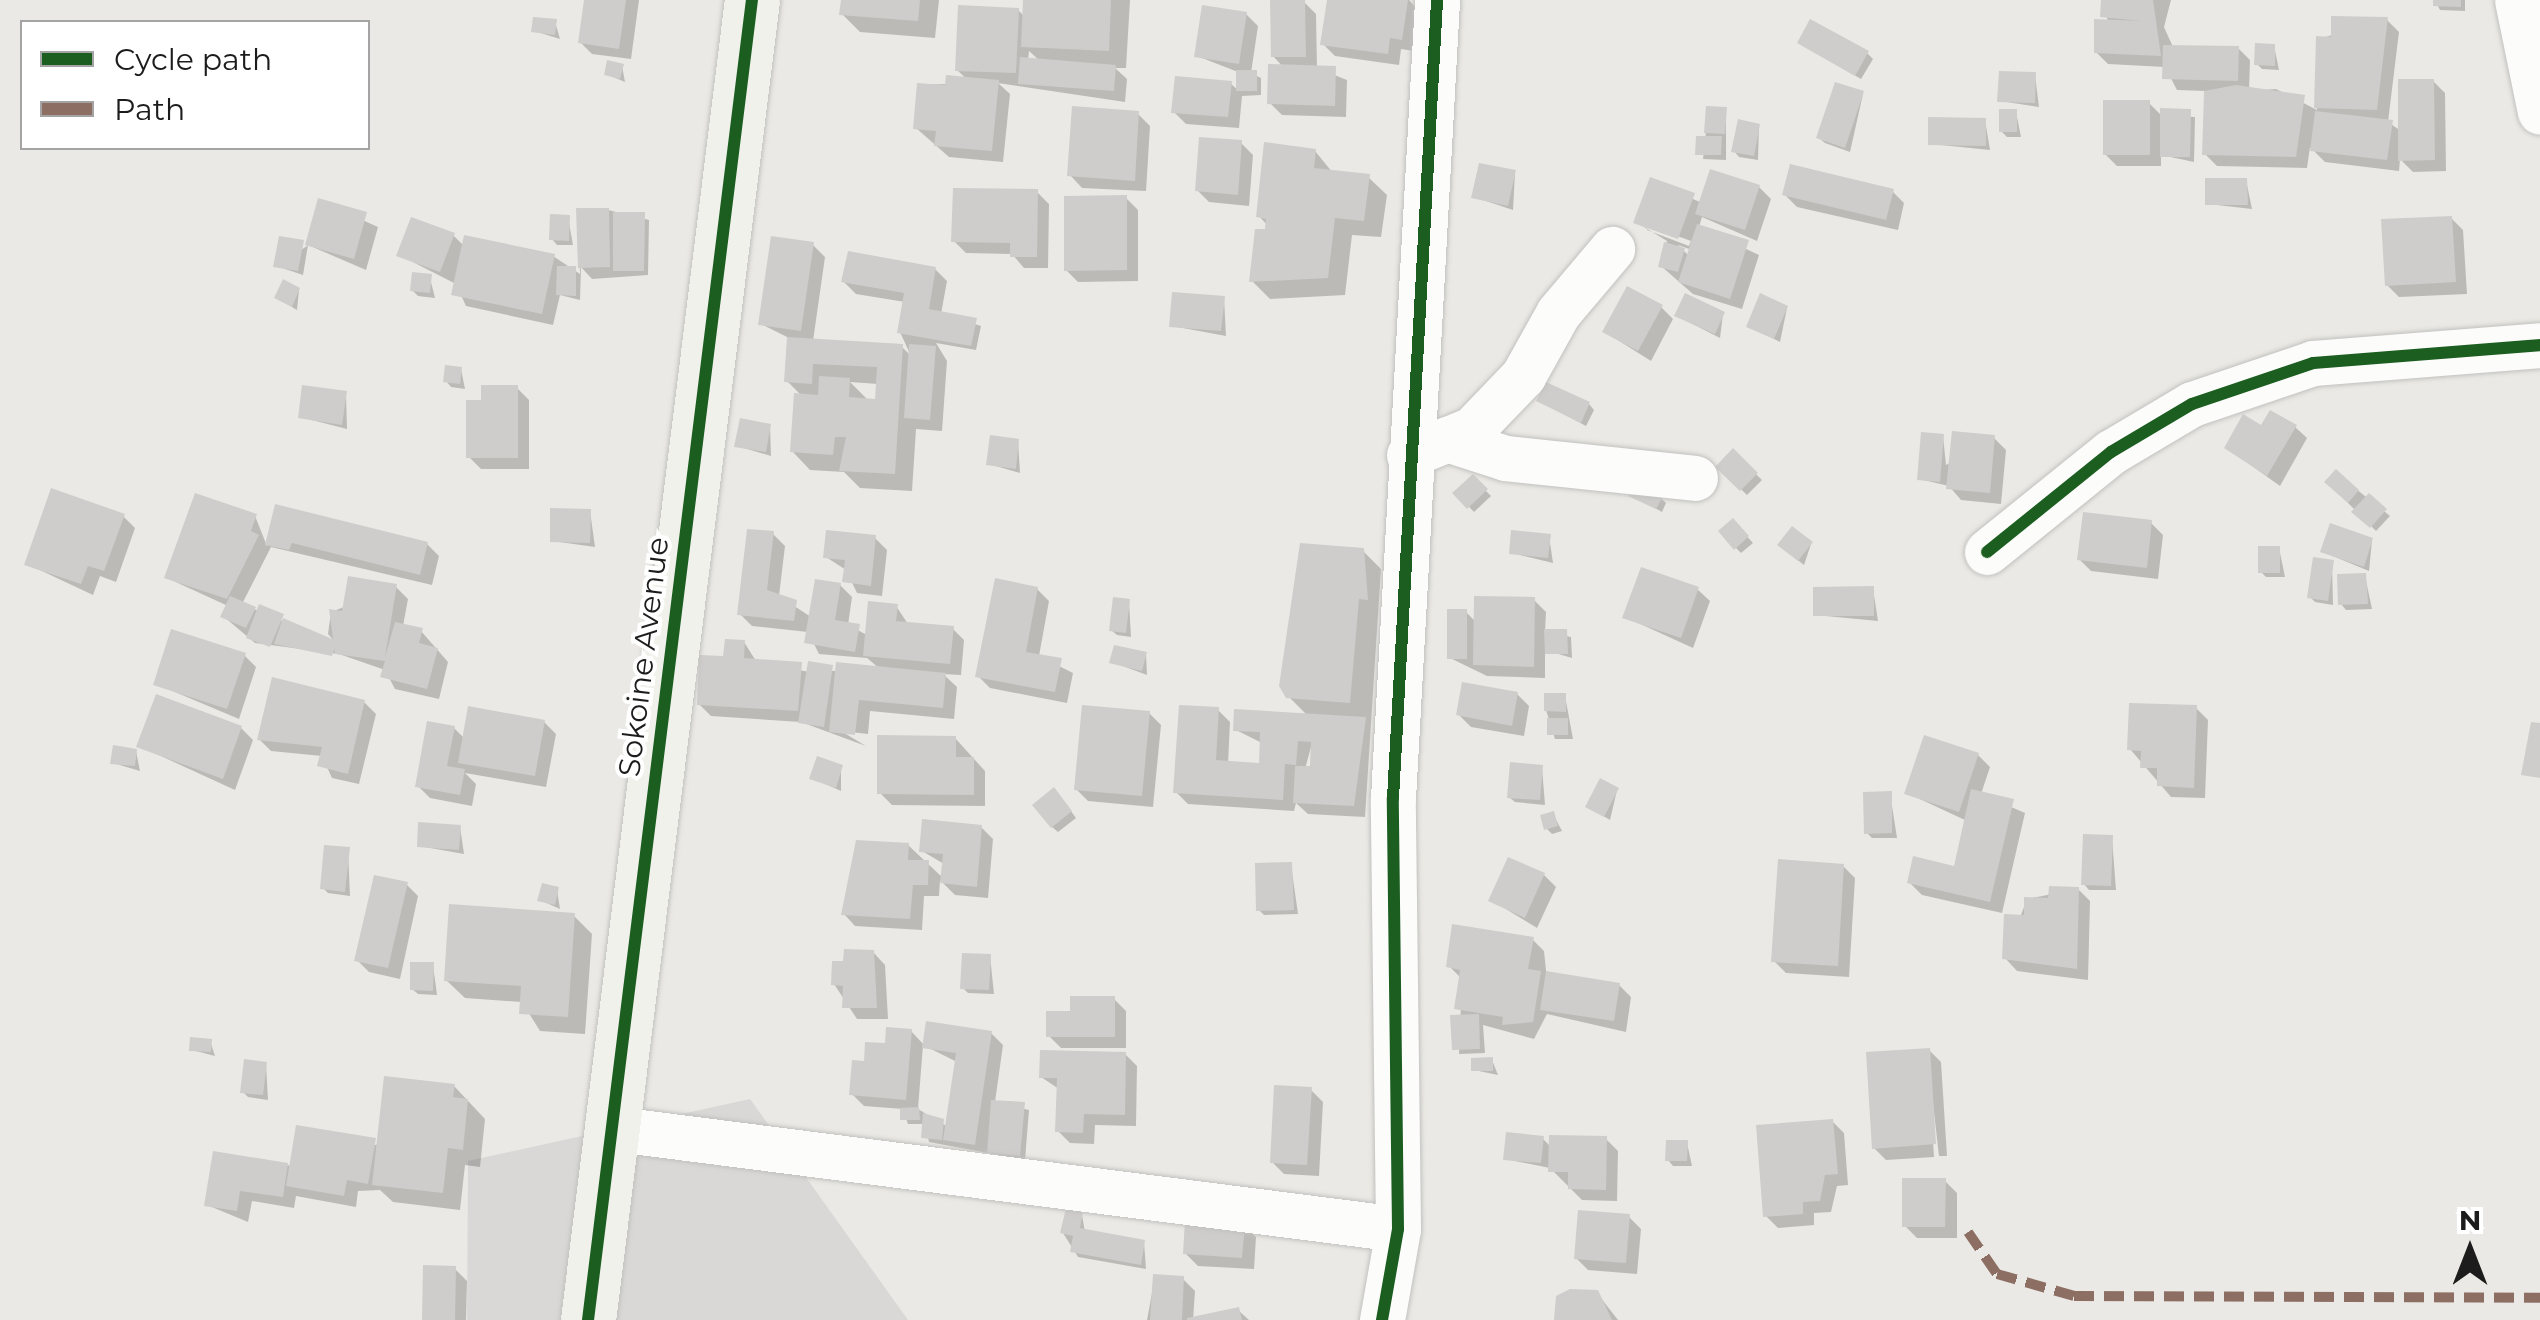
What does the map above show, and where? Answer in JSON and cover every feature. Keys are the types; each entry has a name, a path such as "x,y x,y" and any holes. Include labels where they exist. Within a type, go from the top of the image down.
{"street":[{"name":"Sokoine Avenue","path":"588,1320 752,0"},
{"path":"1382,1320 1398,1229 1390,986 1428,447 1437,0"},
{"path":"2517,0 2540,112"},
{"path":"1428,447 1472,428 1523,376 1558,313 1612,249"},
{"path":"1987,552 2111,452 2192,404 2313,363 2540,345"},
{"path":"1428,447 1696,478"},
{"path":"609,1128 1398,1229"}],"shaded area":[{"path":"750,1099 908,1320 467,1320 468,1161"}],"building":[{"path":"584,0 626,0 619,49 578,43"},
{"path":"841,0 920,0 918,21 839,15"},
{"path":"1023,0 1111,0 1109,51 1021,47"},
{"path":"1270,0 1305,0 1306,57 1271,57"},
{"path":"1327,0 1408,0 1402,40 1390,38 1388,54 1320,45"},
{"path":"2101,0 2153,0 2161,56 2094,53 2094,19 2142,21 2100,17"},
{"path":"2433,0 2461,0 2461,7 2433,6"},
{"path":"958,5 1019,8 1016,73 955,71"},
{"path":"1202,5 1247,12 1239,64 1194,57"},
{"path":"2331,16 2388,17 2377,110 2314,108 2316,36 2331,37"},
{"path":"533,17 557,19 555,35 531,32"},
{"path":"1810,19 1869,51 1855,76 1797,43"},
{"path":"2255,43 2275,44 2275,66 2254,65"},
{"path":"2163,45 2239,46 2238,81 2162,79"},
{"path":"1020,57 1116,65 1114,91 1018,84"},
{"path":"607,60 624,64 620,79 604,75"},
{"path":"1268,64 1336,66 1335,106 1267,104"},
{"path":"1236,70 1257,70 1257,91 1236,91"},
{"path":"1999,71 2036,72 2035,103 1997,102"},
{"path":"946,75 999,80 992,151 934,146 936,131 913,129 917,83 945,85"},
{"path":"1175,76 1232,81 1228,117 1171,113"},
{"path":"2398,79 2434,79 2435,160 2398,161"},
{"path":"1835,82 1864,91 1845,148 1816,138"},
{"path":"2236,85 2305,95 2296,157 2202,155 2204,91"},
{"path":"2103,100 2150,100 2150,155 2103,155"},
{"path":"1072,106 1139,111 1135,181 1067,176"},
{"path":"1706,106 1727,107 1725,134 1704,133"},
{"path":"2160,108 2191,109 2190,157 2160,157"},
{"path":"1999,109 2017,109 2017,132 1999,132"},
{"path":"2315,111 2393,120 2387,160 2310,151"},
{"path":"1928,117 1986,118 1986,146 1928,145"},
{"path":"1738,119 1760,124 1754,156 1731,152"},
{"path":"1696,136 1722,136 1721,155 1695,155"},
{"path":"1199,137 1242,140 1238,195 1195,191"},
{"path":"1264,142 1316,149 1314,168 1370,174 1364,221 1335,218 1328,278 1249,282 1255,229 1265,229 1266,219 1256,217"},
{"path":"1479,163 1516,170 1508,206 1471,198"},
{"path":"1790,164 1894,189 1886,220 1782,195"},
{"path":"1710,169 1760,185 1745,230 1695,214"},
{"path":"1650,177 1695,193 1678,239 1633,223"},
{"path":"2205,178 2247,178 2248,205 2205,205"},
{"path":"953,188 1038,189 1037,257 1010,257 1010,243 951,242"},
{"path":"1127,195 1127,270 1064,271 1064,196"},
{"path":"318,198 367,212 354,259 305,245"},
{"path":"576,208 609,208 610,267 578,268"},
{"path":"613,212 645,212 644,271 613,271"},
{"path":"550,214 570,215 569,241 549,240"},
{"path":"2452,216 2456,282 2385,286 2381,219"},
{"path":"411,217 455,233 440,272 396,256"},
{"path":"1697,224 1749,240 1730,299 1678,282"},
{"path":"464,235 555,254 542,314 451,295"},
{"path":"279,236 304,240 298,271 273,267"},
{"path":"771,236 814,242 801,331 758,325"},
{"path":"1664,242 1685,248 1678,272 1658,267"},
{"path":"848,251 936,267 929,309 977,318 971,346 897,333 904,293 841,282"},
{"path":"557,266 576,266 576,296 556,295"},
{"path":"412,272 432,274 430,293 410,291"},
{"path":"283,279 300,288 292,307 274,298"},
{"path":"1627,286 1663,305 1638,351 1602,332"},
{"path":"1172,292 1225,296 1221,331 1169,327"},
{"path":"1685,293 1725,312 1715,334 1674,316"},
{"path":"1760,293 1788,306 1774,339 1746,327"},
{"path":"787,337 903,344 895,474 839,471 846,437 835,437 833,455 790,452 794,393 818,395 819,376 850,378 849,397 875,399 877,367 813,364 812,384 784,382"},
{"path":"909,344 936,346 930,420 904,418"},
{"path":"445,365 462,367 460,384 443,382"},
{"path":"1546,382 1590,402 1581,423 1536,401"},
{"path":"302,385 347,391 342,425 298,418"},
{"path":"481,385 518,385 518,458 466,458 466,400 481,400"},
{"path":"2270,410 2297,425 2267,476 2224,448 2243,414 2261,425"},
{"path":"740,418 771,424 766,452 734,447"},
{"path":"1952,431 1995,435 1990,493 1946,489"},
{"path":"1921,432 1944,434 1940,482 1917,480"},
{"path":"990,435 1019,439 1016,469 986,465"},
{"path":"1733,448 1758,473 1740,491 1715,467"},
{"path":"2336,469 2359,490 2348,503 2324,482"},
{"path":"1473,474 1488,489 1467,509 1452,493"},
{"path":"1635,483 1663,496 1656,509 1628,496"},
{"path":"51,488 125,514 104,571 88,566 81,584 24,565"},
{"path":"195,493 257,514 251,531 259,535 227,599 164,578"},
{"path":"2369,493 2387,509 2370,528 2351,512"},
{"path":"275,504 428,542 420,575 292,543 289,550 265,545"},
{"path":"550,508 591,509 590,543 550,542"},
{"path":"2083,512 2152,520 2147,568 2077,560"},
{"path":"1733,518 1749,536 1734,550 1718,531"},
{"path":"2330,523 2373,538 2364,567 2320,552"},
{"path":"1792,526 1813,542 1798,561 1777,545"},
{"path":"747,529 774,531 767,590 797,600 794,621 737,615"},
{"path":"826,530 876,535 871,586 842,582 845,560 823,558"},
{"path":"1511,530 1551,534 1548,558 1509,554"},
{"path":"1300,543 1364,548 1368,600 1359,599 1350,703 1286,698 1279,686"},
{"path":"2258,546 2280,546 2280,573 2258,573"},
{"path":"2313,557 2334,560 2328,601 2307,598"},
{"path":"1641,567 1699,587 1681,638 1622,618"},
{"path":"2366,573 2368,604 2338,605 2337,574"},
{"path":"348,576 397,584 385,657 395,622 423,628 419,643 438,648 427,689 380,677 385,661 335,654 329,609 342,611"},
{"path":"995,578 1038,587 1026,652 1062,658 1055,692 975,677"},
{"path":"815,579 841,583 835,620 860,624 855,652 804,643"},
{"path":"1874,586 1874,616 1813,616 1813,587"},
{"path":"230,596 256,607 246,628 220,617"},
{"path":"1474,596 1535,597 1534,667 1473,665"},
{"path":"1113,597 1130,599 1126,633 1109,631"},
{"path":"868,601 898,604 896,621 954,626 950,664 863,656"},
{"path":"259,604 284,614 270,647 246,638"},
{"path":"1447,609 1467,609 1467,659 1447,659"},
{"path":"283,618 337,641 332,656 274,644"},
{"path":"171,629 246,653 227,709 153,685"},
{"path":"1544,629 1567,629 1568,654 1545,654"},
{"path":"725,639 745,640 744,658 802,662 798,711 697,705 699,655 723,656"},
{"path":"1114,645 1147,652 1142,671 1109,663"},
{"path":"808,661 833,665 824,727 798,723"},
{"path":"836,662 946,673 943,708 859,700 855,735 829,732"},
{"path":"272,677 365,700 348,774 317,766 322,747 257,740"},
{"path":"1462,682 1518,692 1512,726 1456,715"},
{"path":"1544,693 1566,693 1566,712 1544,711"},
{"path":"156,694 242,726 223,779 136,747"},
{"path":"2129,703 2197,705 2194,788 2157,786 2157,768 2140,768 2141,751 2127,750"},
{"path":"1082,705 1150,711 1142,796 1074,790"},
{"path":"1179,705 1219,707 1216,760 1259,763 1260,732 1233,731 1234,709 1366,717 1354,806 1293,803 1295,766 1310,766 1311,742 1298,741 1296,765 1285,764 1283,800 1173,793"},
{"path":"468,706 545,720 535,776 458,763"},
{"path":"1547,718 1568,718 1568,735 1547,735"},
{"path":"427,721 455,726 447,766 465,769 460,795 415,787"},
{"path":"2531,722 2540,723 2540,778 2521,775"},
{"path":"877,735 956,736 956,757 974,757 974,795 877,794"},
{"path":"1924,735 1979,753 1959,812 1904,794"},
{"path":"113,745 137,749 135,766 110,764"},
{"path":"817,756 843,765 836,788 809,779"},
{"path":"1510,762 1543,765 1540,800 1507,798"},
{"path":"1600,778 1619,788 1604,817 1585,807"},
{"path":"1054,787 1072,811 1051,828 1032,805"},
{"path":"1971,789 2014,799 1990,902 1907,883 1913,856 1954,866"},
{"path":"1892,791 1892,833 1864,834 1863,792"},
{"path":"1554,811 1558,826 1544,830 1540,815"},
{"path":"922,819 982,825 977,887 940,883 943,854 919,852"},
{"path":"418,822 461,825 459,850 417,847"},
{"path":"2083,834 2113,835 2111,886 2081,885"},
{"path":"856,840 909,843 908,860 929,860 928,885 913,885 910,919 841,915"},
{"path":"324,845 350,847 345,892 320,889"},
{"path":"1508,857 1545,873 1525,918 1488,901"},
{"path":"1778,859 1844,864 1838,966 1771,962"},
{"path":"1292,862 1294,910 1256,911 1255,863"},
{"path":"374,875 408,882 388,968 354,961"},
{"path":"542,883 559,887 555,905 537,901"},
{"path":"2049,886 2079,887 2077,969 2002,959 2004,914 2024,915 2024,897 2048,898"},
{"path":"449,904 575,913 568,1017 519,1014 521,986 444,981"},
{"path":"1452,924 1534,937 1528,969 1541,971 1533,1022 1502,1025 1503,1017 1454,1009 1460,970 1446,967"},
{"path":"844,949 874,950 877,1008 842,1008 843,986 831,985 832,961 843,961"},
{"path":"962,953 991,954 989,990 960,989"},
{"path":"410,962 434,962 433,991 410,990"},
{"path":"1546,971 1620,983 1614,1021 1540,1010"},
{"path":"1070,996 1115,996 1115,1037 1046,1037 1046,1011 1070,1011"},
{"path":"1479,1014 1480,1049 1452,1050 1450,1015"},
{"path":"926,1021 992,1031 975,1145 943,1140 956,1053 922,1048"},
{"path":"886,1027 912,1029 906,1100 849,1095 852,1060 864,1061 865,1042 885,1043"},
{"path":"190,1037 212,1039 211,1052 189,1051"},
{"path":"1930,1048 1936,1144 1872,1149 1866,1052"},
{"path":"1040,1050 1126,1052 1125,1115 1084,1114 1083,1133 1055,1132 1057,1078 1039,1078"},
{"path":"1493,1057 1493,1071 1471,1071 1471,1058"},
{"path":"244,1059 267,1062 263,1095 240,1093"},
{"path":"384,1076 455,1084 453,1097 468,1099 463,1150 448,1148 443,1193 372,1185"},
{"path":"1274,1085 1312,1087 1307,1165 1270,1163"},
{"path":"991,1100 1025,1102 1020,1156 987,1153"},
{"path":"919,1107 920,1120 900,1120 900,1108"},
{"path":"923,1113 944,1119 942,1140 921,1138"},
{"path":"1833,1119 1838,1174 1825,1175 1820,1201 1803,1202 1803,1214 1763,1217 1756,1125"},
{"path":"296,1125 376,1138 368,1184 347,1180 344,1196 286,1186"},
{"path":"1506,1132 1544,1136 1541,1163 1503,1160"},
{"path":"1549,1135 1607,1136 1606,1190 1568,1189 1568,1172 1548,1172"},
{"path":"1666,1140 1688,1140 1687,1161 1665,1161"},
{"path":"213,1151 288,1163 283,1197 240,1191 237,1211 204,1206"},
{"path":"1902,1178 1946,1178 1945,1227 1902,1227"},
{"path":"1066,1208 1083,1212 1080,1228 1145,1240 1141,1265 1070,1252 1073,1236 1060,1233"},
{"path":"1578,1210 1630,1214 1626,1263 1574,1259"},
{"path":"1185,1219 1245,1223 1242,1258 1183,1254"},
{"path":"423,1265 456,1266 455,1320 422,1320"},
{"path":"1153,1274 1184,1276 1182,1320 1150,1320"},
{"path":"1570,1289 1598,1290 1612,1320 1554,1320 1556,1296"},
{"path":"1239,1307 1242,1320 1187,1320 1187,1318"}],"marked path":[{"path":"1968,1232 1997,1274 2074,1296 2540,1298"}],"cycle path":[{"path":"588,1320 752,0"},
{"path":"1382,1320 1398,1229 1393,798 1437,0"},
{"path":"1987,552 2111,452 2192,404 2313,363 2540,345"}]}
